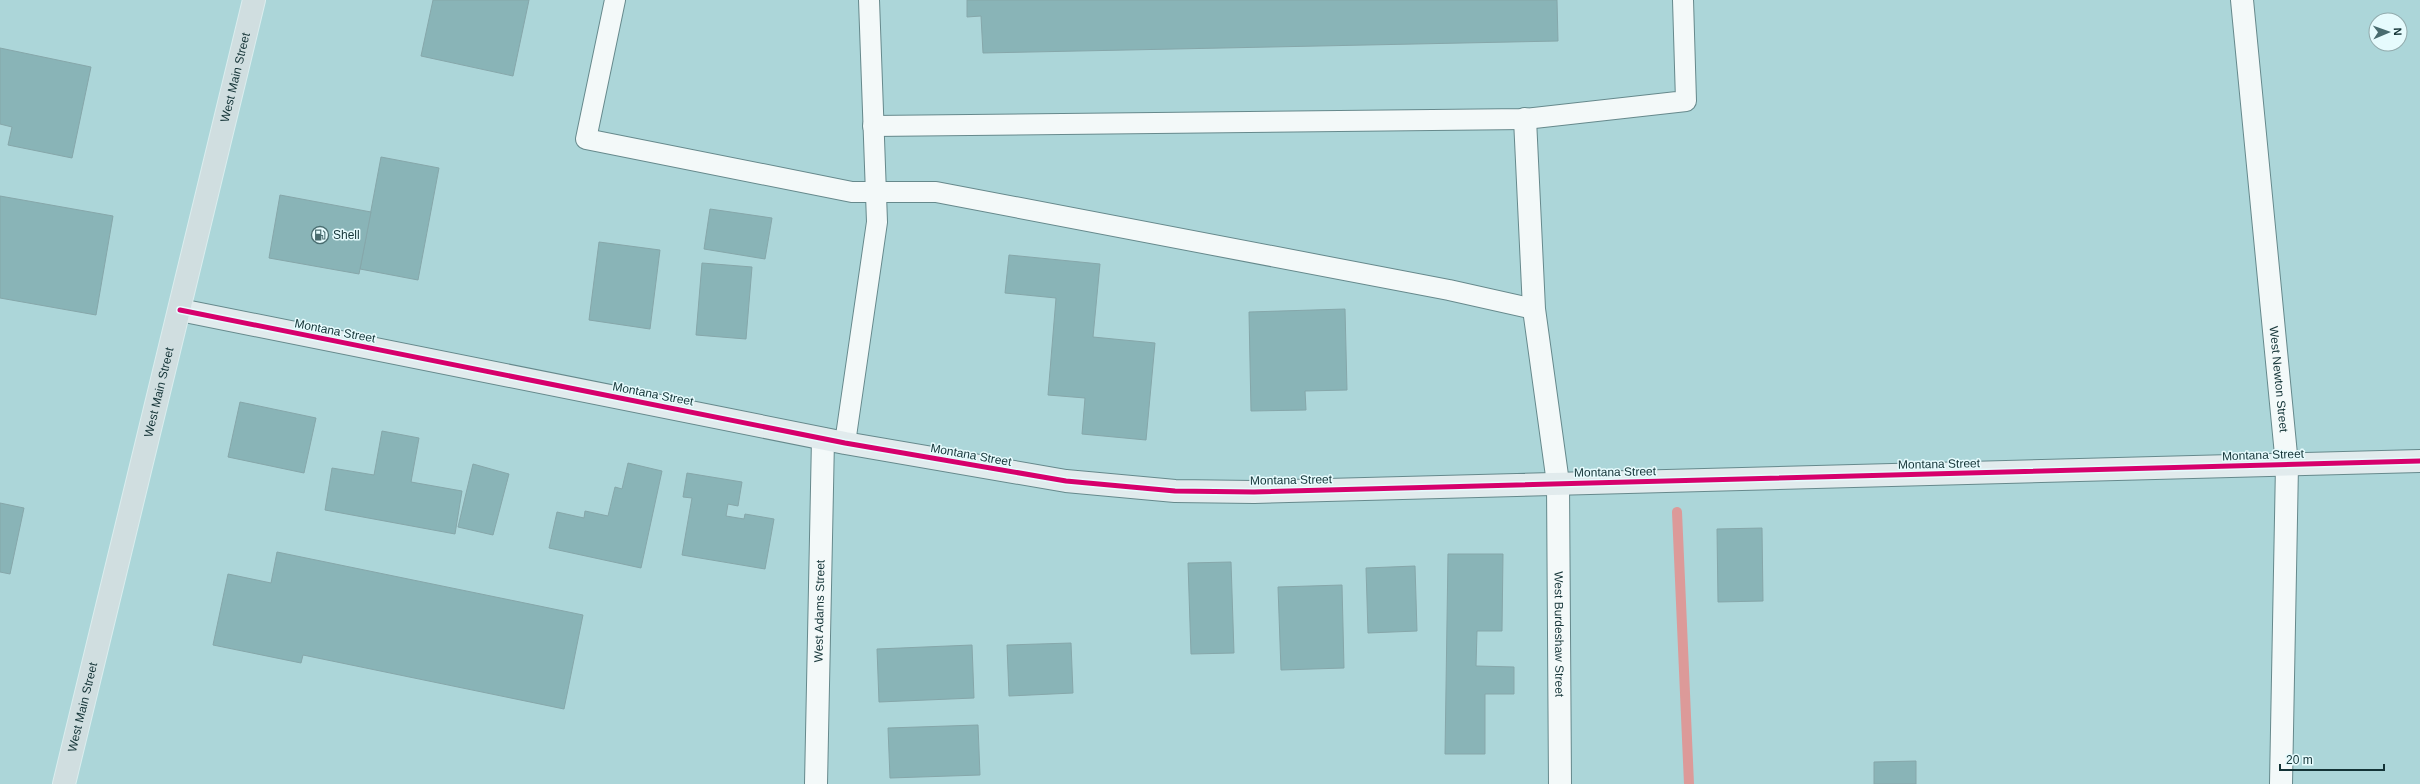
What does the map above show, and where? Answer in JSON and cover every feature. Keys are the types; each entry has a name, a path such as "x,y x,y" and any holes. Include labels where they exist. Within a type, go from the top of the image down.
{"main road":[{"name":"West Main Street","path":"64,784 254,0"}],"street":[{"name":"West Newton Street","path":"2242,0 2287,465 2281,784"},
{"name":"West Burdeshaw Street","path":"1525,119 1534,308 1558,483 1560,784"},
{"name":"Montana Street","path":"180,310 823,439 1066,481 1175,491 1254,492 2420,461"},
{"name":"West Adams Street","path":"816,784 823,439"}],"lane":[{"path":"615,0 586,139 852,192 936,192 1449,290 1534,308"},
{"path":"845,443 877,222 869,0"},
{"path":"873,126 1525,119 1686,101 1683,0"}],"building":[{"path":"433,0 529,0 513,76 421,56"},
{"path":"967,0 1557,0 1558,41 983,53 981,16 967,17"},
{"path":"0,48 91,67 72,158 8,145 12,127 0,124"},
{"path":"381,157 439,168 418,280 360,269"},
{"name":"Shell","path":"280,195 371,212 359,274 269,258"},
{"path":"0,196 113,216 96,315 0,298"},
{"path":"710,209 772,218 765,259 704,249"},
{"path":"599,242 660,250 650,329 589,320"},
{"path":"1009,255 1100,264 1093,337 1155,343 1146,440 1082,434 1085,398 1048,395 1056,298 1005,293"},
{"path":"702,263 752,267 746,339 696,335"},
{"path":"1345,309 1347,390 1305,391 1306,410 1251,411 1249,312"},
{"path":"240,402 316,418 304,473 228,457"},
{"path":"382,431 419,438 411,482 462,491 455,534 325,510 332,468 374,475"},
{"path":"628,463 662,471 641,568 549,548 557,512 584,518 585,511 608,516 615,487 622,489"},
{"path":"473,464 509,474 493,535 458,527"},
{"path":"687,473 742,482 738,506 728,504 726,516 744,519 745,514 774,519 765,569 682,555 692,498 683,497"},
{"path":"0,503 24,508 10,574 0,572"},
{"path":"1762,528 1763,601 1718,602 1717,529"},
{"path":"277,552 583,615 564,709 303,655 301,663 213,645 228,574 271,583"},
{"path":"1448,554 1503,554 1502,631 1477,631 1476,666 1514,667 1514,694 1485,694 1485,754 1445,754"},
{"path":"1231,562 1234,653 1191,654 1188,563"},
{"path":"1415,566 1417,631 1368,633 1366,568"},
{"path":"1342,585 1344,668 1281,670 1278,587"},
{"path":"1071,643 1073,693 1009,696 1007,645"},
{"path":"972,645 974,698 879,702 877,649"},
{"path":"978,725 980,775 890,778 888,728"},
{"path":"1916,761 1916,784 1874,784 1874,762"}],"waterway":[{"path":"1677,512 1689,784"}],"cycle path":[{"path":"180,310 845,443 1066,481 1175,491 1254,492 2420,461"}],"place":[{"name":"Shell","path":"320,235"}]}
